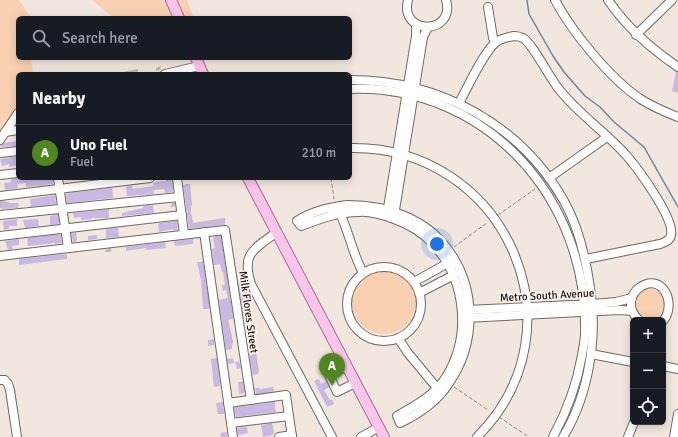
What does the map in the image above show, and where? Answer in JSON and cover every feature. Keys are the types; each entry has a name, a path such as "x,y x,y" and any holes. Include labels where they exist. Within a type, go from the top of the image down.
{"main road":[{"path":"171,0 178,16"},
{"path":"249,180 384,437"}],"street":[{"path":"408,0 408,12 411,19 416,24 428,27 437,25 444,18 448,9 446,0"},
{"path":"555,0 588,48 625,87 640,98 678,117"},
{"path":"608,0 619,16 636,35 657,53 678,67"},
{"path":"636,35 672,0"},
{"path":"488,7 493,38 496,42"},
{"path":"411,92 416,24"},
{"path":"391,214 411,92 423,37 428,27"},
{"path":"459,103 487,52 496,42 516,36 523,38 529,44 561,92 573,107 626,155 654,193 670,225 672,233 668,241 660,244 586,259"},
{"path":"174,72 199,66"},
{"path":"352,80 371,80 411,92 459,103 483,116 508,134 530,154 564,202 582,245 586,259 593,308 592,354 579,402 563,437"},
{"path":"352,89 411,92 444,106 479,124 500,139 522,160 547,192 564,225 578,264 584,308 585,335 579,372 570,400 553,437"},
{"path":"0,140 16,116"},
{"path":"5,132 16,130"},
{"path":"548,178 607,137"},
{"path":"352,148 380,149 401,153 422,160 454,178 478,198 494,217 505,234 518,263 524,288 527,311 524,350 513,384 505,400 496,415 476,437"},
{"path":"0,153 16,151"},
{"path":"0,175 16,173"},
{"path":"58,180 68,248"},
{"path":"0,196 132,180"},
{"path":"177,180 184,234"},
{"path":"0,215 179,197"},
{"path":"363,273 356,259 346,226 338,209 359,205 375,206 391,214 427,238 448,263 454,275 466,314 468,338 464,354 449,384 431,403 409,419 400,423 397,416 415,406 437,388 453,366 458,351 466,314 469,298 464,278 449,250 428,229 417,222 391,214"},
{"path":"0,236 182,215"},
{"name":"Milk Flores Street","path":"204,232 224,230 226,232 251,400"},
{"path":"0,256 204,232 233,437"},
{"path":"276,232 251,253 248,262 251,284 332,437"},
{"path":"414,282 448,263"},
{"path":"376,268 390,268 403,273 414,282 419,293 421,305 416,322 409,332 398,338 384,341 371,339 359,332 351,321 347,308 348,295 353,282 363,273 376,268"},
{"path":"419,293 454,275"},
{"path":"637,317 631,307 634,292 640,287 651,283 659,284 674,296 672,304 674,310 666,318"},
{"name":"Metro South Avenue","path":"593,308 632,298"},
{"name":"Metro South Avenue","path":"466,314 584,308 632,311"},
{"path":"398,338 408,353 437,388"},
{"path":"592,354 630,361"},
{"path":"347,366 329,375 337,392 355,383"},
{"path":"666,367 678,369"},
{"path":"0,380 5,380 10,390 17,437"},
{"path":"228,403 286,395 292,436 280,437"},
{"path":"674,437 678,414"},
{"path":"231,423 289,416"},
{"path":"628,437 633,425"},
{"path":"361,437 379,427"}],"path":[{"path":"331,180 338,209"}],"shaded area":[{"path":"0,0 19,0 30,16 16,16 16,60 31,60 33,72 16,72 16,108 0,133"},
{"path":"92,0 187,0 193,16 112,16"},
{"path":"384,270 402,276 410,284 416,302 410,320 402,328 384,334 366,328 358,320 352,302 358,284 366,276"},
{"path":"650,288 657,289 667,299 663,315 658,317 641,316 637,310 636,303 637,297 642,291"}],"building":[{"path":"676,72 678,72 678,93 672,91"},
{"path":"16,141 16,146 1,147 0,145"},
{"path":"16,157 16,165 9,167 9,164 2,166 0,159"},
{"path":"11,179 53,180 53,184 26,187 26,183 17,184 18,188 5,190 4,183 11,182"},
{"path":"172,180 173,192 165,193 164,189 154,190 153,183"},
{"path":"189,184 190,207 193,224 224,219 225,225 189,229 183,185"},
{"path":"126,186 132,186 132,189 152,187 154,194 127,196"},
{"path":"112,188 113,198 67,203 66,194"},
{"path":"55,195 56,204 29,207 31,205 30,199"},
{"path":"1,202 18,204 18,208 1,209"},
{"path":"153,205 154,213 122,216 122,213 143,208 143,206"},
{"path":"108,210 109,218 91,218 92,219 81,220 81,217 74,218 73,213"},
{"path":"58,215 59,224 50,225 50,216"},
{"path":"17,219 17,226 9,226 9,229 4,230 3,221"},
{"path":"38,219 39,226 25,228 23,220"},
{"path":"177,221 178,230 173,229 159,232 158,224"},
{"path":"118,228 119,237 106,238 106,229"},
{"path":"71,233 75,233 76,242 73,242"},
{"path":"61,235 62,243 28,246 27,238"},
{"path":"97,235 97,239 88,240 88,236"},
{"path":"220,236 233,319 227,320 232,349 226,350 219,300 228,298 226,290 223,291 222,285 225,285 223,272 220,264 214,265 212,249 215,248 213,237"},
{"path":"19,239 19,245 12,246 13,249 8,250 5,241"},
{"path":"193,239 193,244 175,246 174,241"},
{"path":"165,242 166,248 146,250 146,248 126,251 126,247"},
{"path":"66,254 67,259 19,265 19,259"},
{"path":"197,262 203,262 209,309 203,309 201,280"},
{"path":"244,280 251,318 244,319 238,282"},
{"path":"252,327 253,337 247,337 246,328"},
{"path":"214,339 214,345 208,346 208,340"},
{"path":"255,352 258,374 253,375 249,354"},
{"path":"216,358 220,386 214,387 211,359"},
{"path":"233,358 234,363 228,364 227,359"},
{"path":"239,361 241,368 237,369 235,362"},
{"path":"319,379 321,384 326,381 329,387 324,390 330,400 332,399 334,404 327,407 314,381"},
{"path":"238,382 243,382 244,393 239,394"},
{"path":"273,387 274,391 256,394 255,388 260,389"},
{"path":"223,402 224,414 218,414 216,403"},
{"path":"274,402 276,412 236,417 234,408"},
{"path":"272,424 273,435 263,437 261,425"},
{"path":"247,427 248,433 238,435 237,428"},
{"path":"227,432 227,437 221,437 220,433"}],"waterway":[{"path":"527,0 529,14 564,72 585,96 600,107 614,122 644,147 678,207"}],"place":[{"name":"Uno Fuel","path":"332,386"}]}
